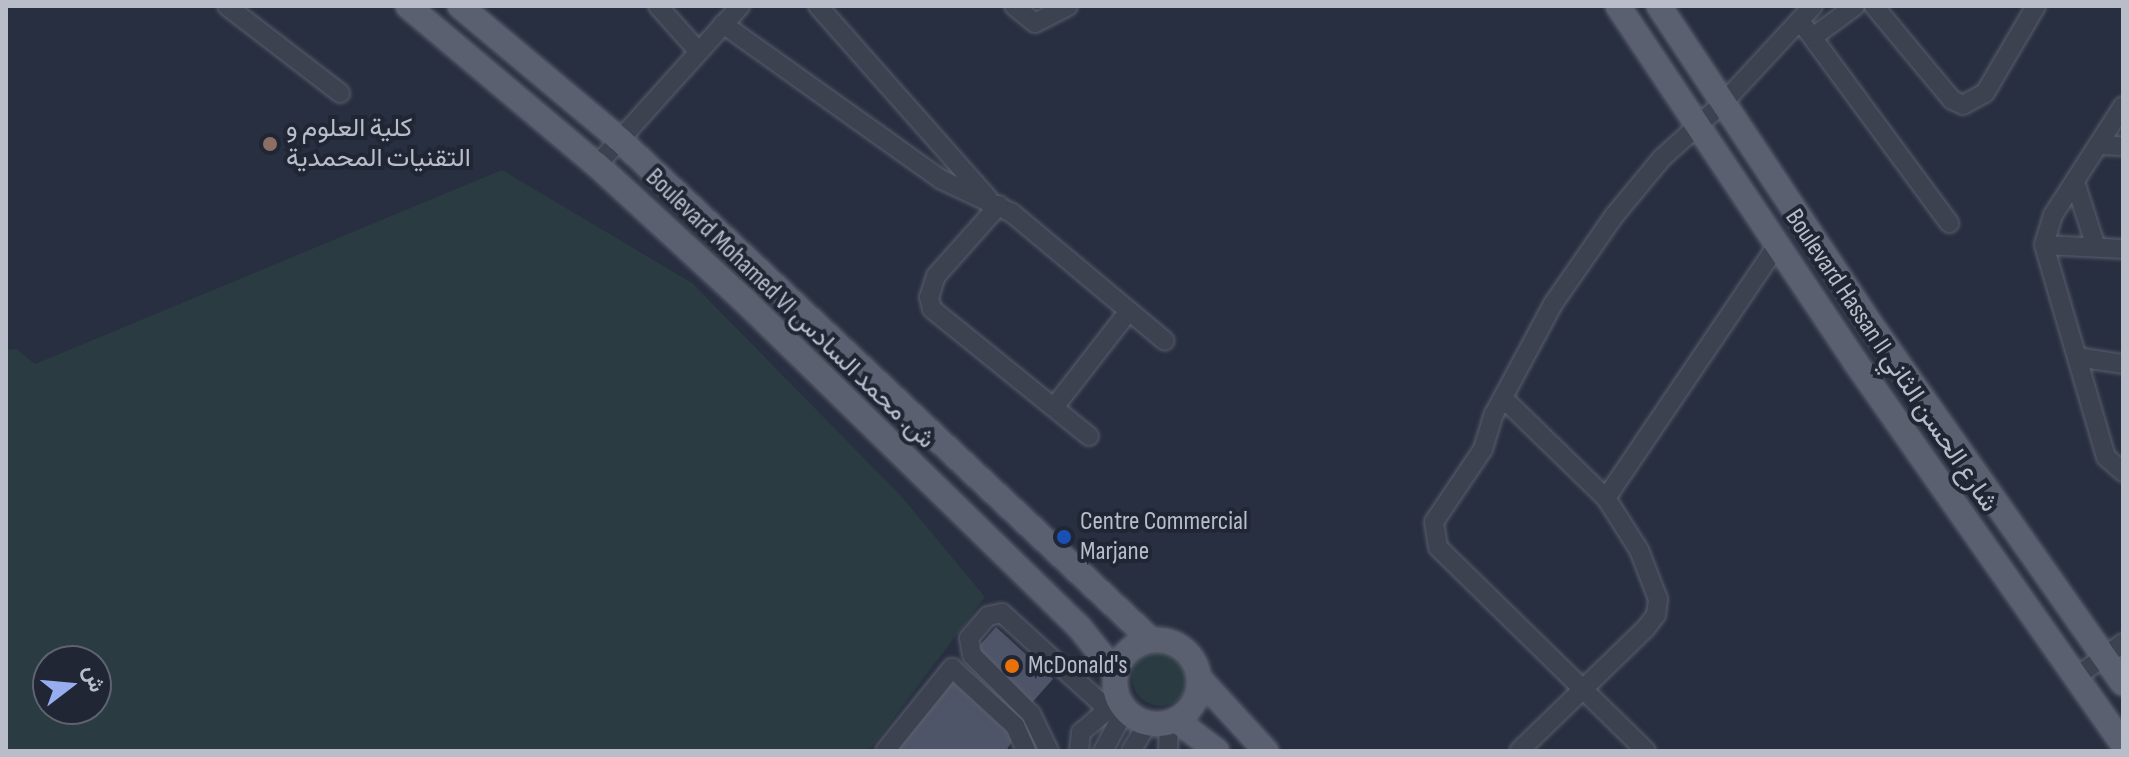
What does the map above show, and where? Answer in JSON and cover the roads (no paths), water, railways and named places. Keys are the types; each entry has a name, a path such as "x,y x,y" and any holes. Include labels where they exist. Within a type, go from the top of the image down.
{"main road":[{"name":"Boulevard Mohamed VI ش. محمد السادس","path":"408,6 597,165 1019,568 1080,628 1115,672"},
{"name":"Boulevard Mohamed VI ش. محمد السادس","path":"460,6 620,140 1042,542 1150,639"},
{"name":"Boulevard Hassan II شارع الحسن الثاني","path":"1659,6 1893,357 2114,650 2123,682"},
{"name":"Boulevard Hassan II شارع الحسن الثاني","path":"1627,10 1777,245 2123,744"},
{"path":"1019,568 1042,542"},
{"path":"1217,751 1164,722 1125,710 1116,693 1115,672 1128,651 1150,639 1178,644 1189,653 1200,679 1266,751"},
{"path":"1164,722 1192,707 1200,679"}],"street":[{"path":"227,6 340,93"},
{"path":"658,6 698,51"},
{"path":"597,165 740,6"},
{"path":"818,6 994,203 1165,341"},
{"path":"1014,6 1035,23 1068,6"},
{"path":"1646,751 1433,537 1442,509 1483,449 1503,398 1553,304 1614,216 1662,158 1724,102 1813,6"},
{"path":"1813,37 1855,6"},
{"path":"1874,6 1952,100 1963,105 1985,93 2036,6"},
{"path":"1801,22 1949,223"},
{"path":"723,24 940,179 994,203"},
{"path":"2123,106 2048,225 2044,245 2106,457 2123,472"},
{"path":"2101,145 2123,146"},
{"path":"2075,182 2095,244"},
{"path":"994,203 936,276 929,297 932,309 1089,436"},
{"path":"2044,245 2095,244 2123,249"},
{"path":"1606,498 1777,245"},
{"path":"1055,406 1129,311"},
{"path":"2077,357 2123,364"},
{"path":"1503,398 1606,498 1639,550 1658,599 1656,615 1645,629 1519,751"},
{"path":"1049,751 1031,714 972,655 969,638 988,616 1002,613 1101,703 1104,713 1081,732 1079,751"},
{"path":"2076,677 2114,650"},
{"path":"885,751 952,668 1015,726 1026,751"},
{"path":"2095,705 2123,682"},
{"path":"1103,751 1125,710"},
{"path":"1131,751 1164,722"},
{"path":"1164,722 1168,751"}],"place":[{"name":"كلية العلوم و التقنيات المحمدية","path":"270,144"},
{"name":"Centre Commercial Marjane","path":"1064,537"},
{"name":"McDonald's","path":"1012,666"}]}
